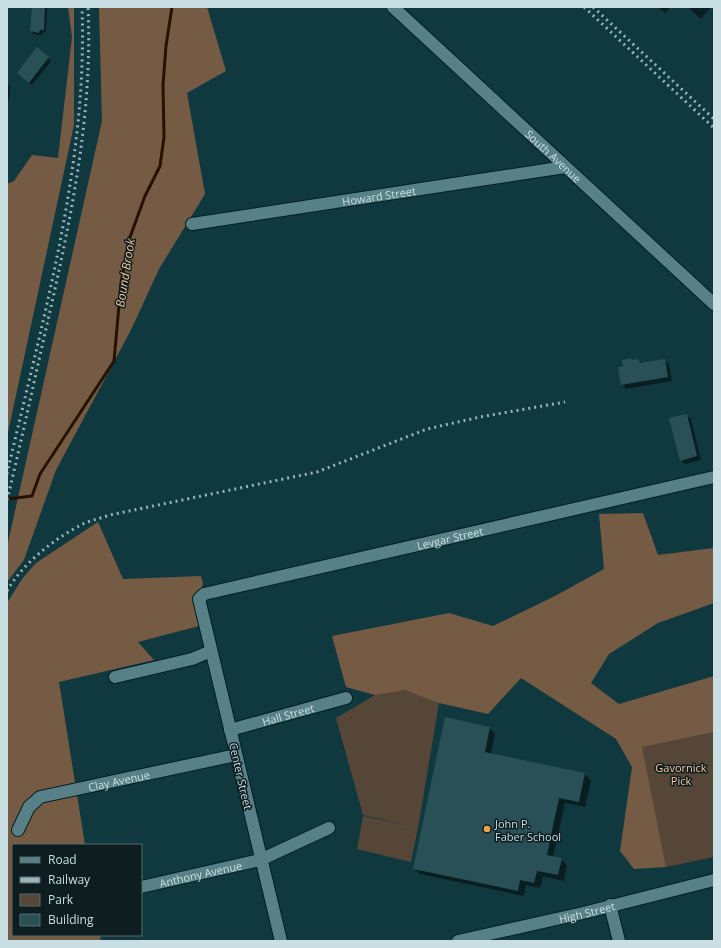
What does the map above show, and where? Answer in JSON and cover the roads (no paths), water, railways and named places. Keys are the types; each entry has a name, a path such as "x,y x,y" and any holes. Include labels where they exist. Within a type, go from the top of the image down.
{"street":[{"name":"South Avenue","path":"393,7 714,304"},
{"name":"Howard Street","path":"192,224 565,167"},
{"name":"Levgar Street","path":"201,610 198,599 204,594 714,477"},
{"name":"Center Street","path":"201,610 260,860 281,941"},
{"path":"115,677 192,659 211,651"},
{"name":"Hall Street","path":"230,730 346,698"},
{"name":"Clay Avenue","path":"18,830 29,807 40,797 236,755"},
{"name":"Anthony Avenue","path":"142,887 260,860 329,828"},
{"name":"High Street","path":"458,941 714,880"},
{"path":"610,906 619,941"}],"waterway":[{"name":"Bound Brook","path":"7,499 32,496 40,474 114,361 121,283 129,240 145,196 160,166 164,137 163,85 166,46 172,7"}],"railway":[{"path":"7,474 48,301 70,184 78,125 82,66 82,7"},
{"path":"7,500 55,289 78,170 87,89 89,48 88,7"},
{"path":"584,7 714,128"},
{"path":"593,7 714,119"},
{"path":"7,591 22,571 40,552 62,536 90,521 110,515 317,472 427,429 480,417 565,402"}],"place":[{"name":"John P. Faber School","path":"487,829"}],"park label":[{"name":"Gavornick Pick","path":"681,773"}]}
